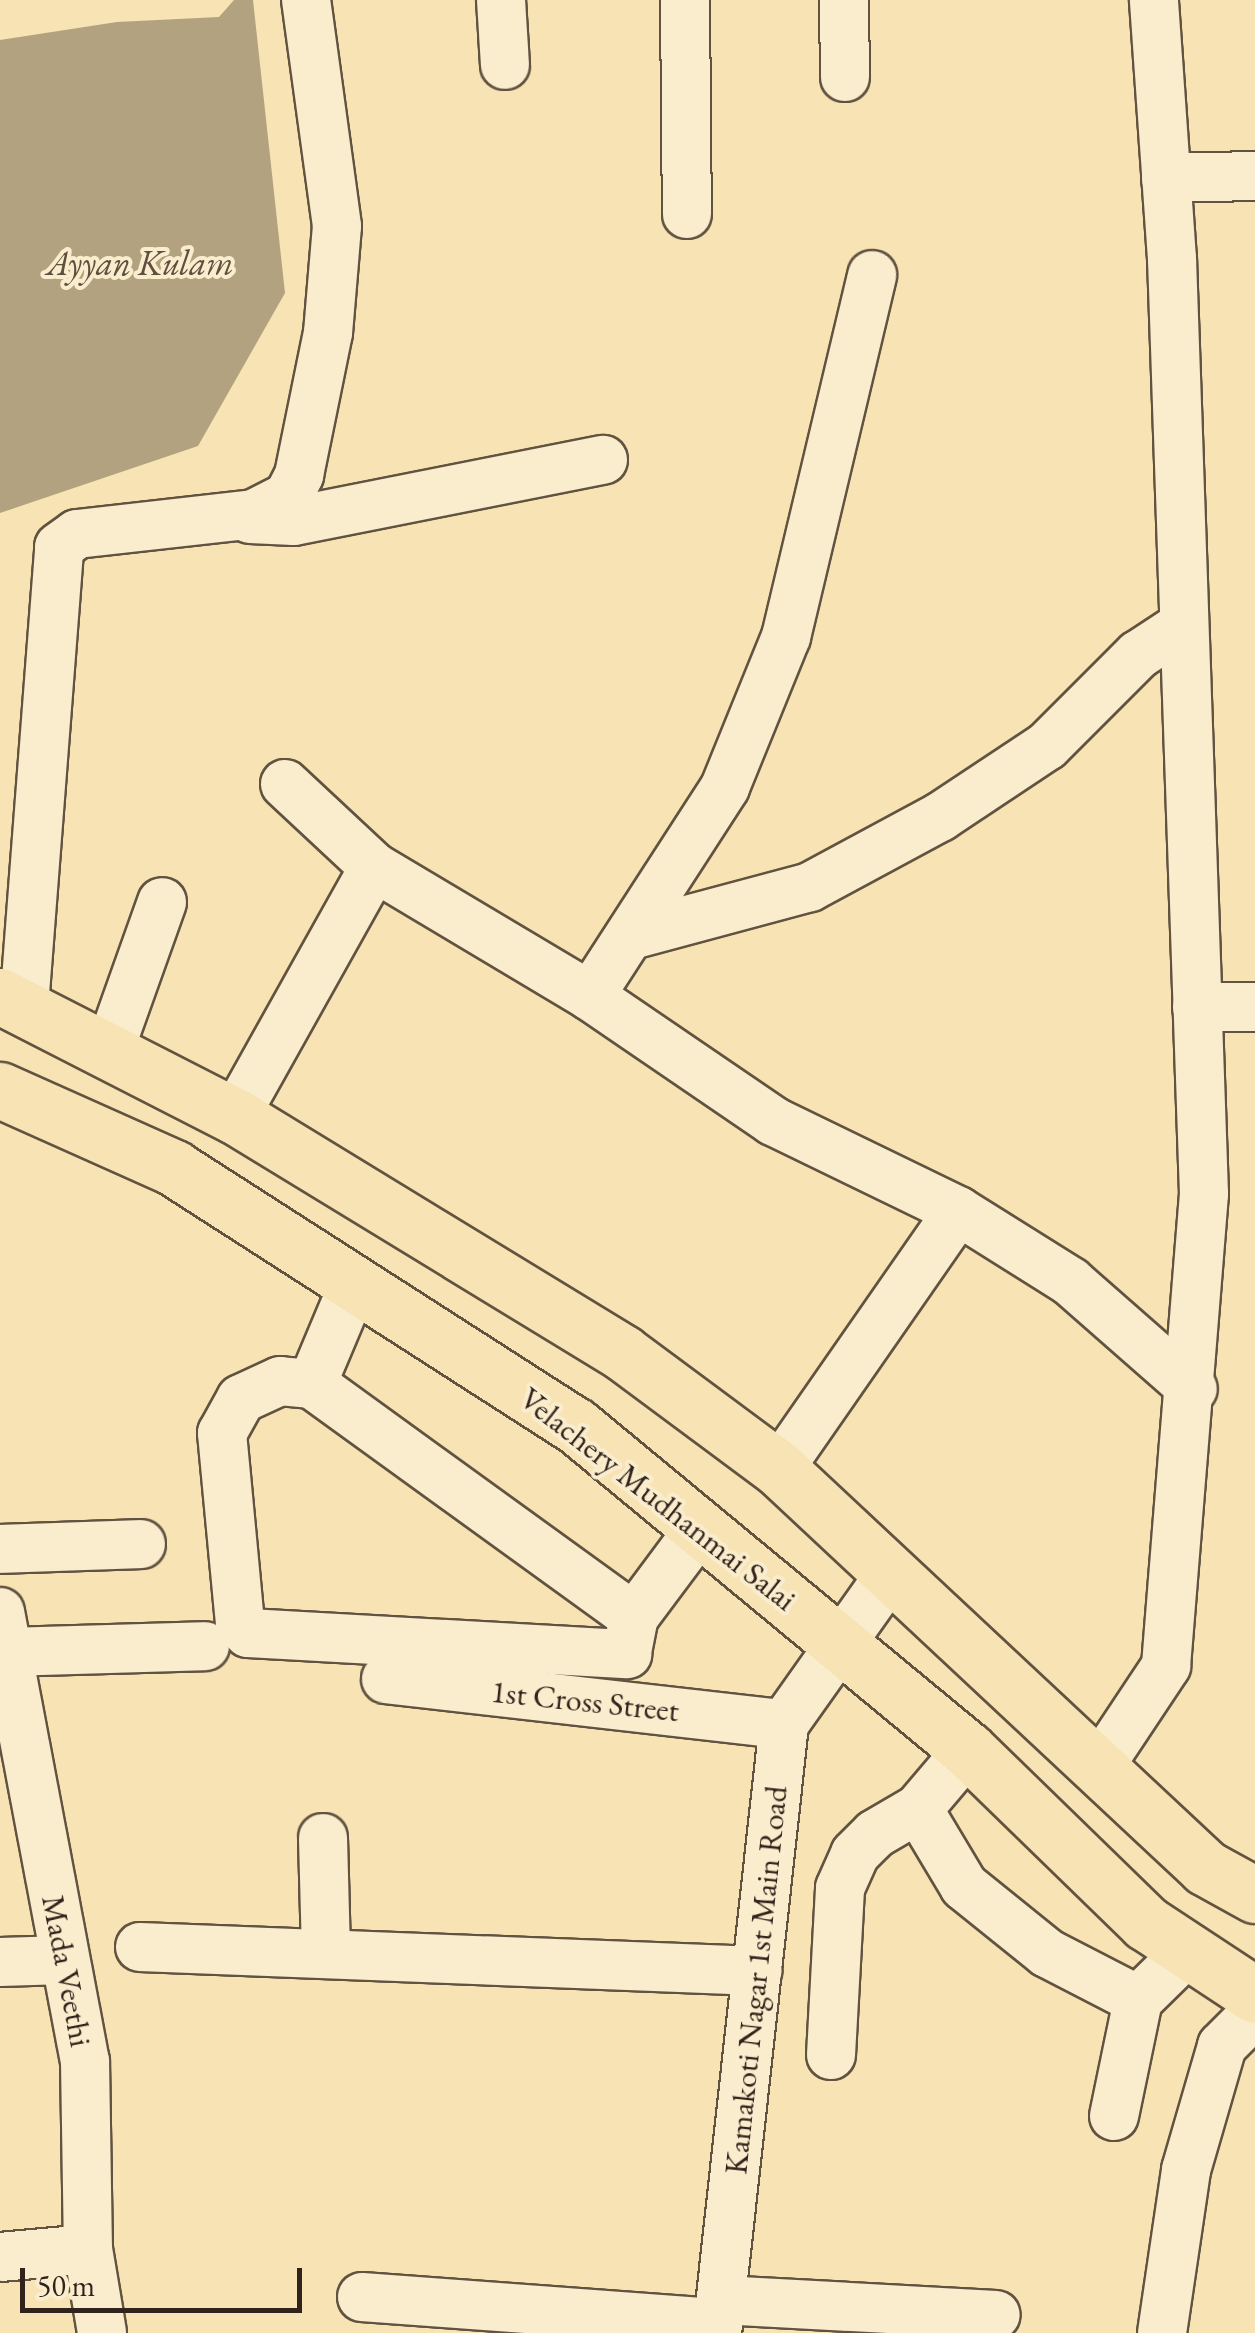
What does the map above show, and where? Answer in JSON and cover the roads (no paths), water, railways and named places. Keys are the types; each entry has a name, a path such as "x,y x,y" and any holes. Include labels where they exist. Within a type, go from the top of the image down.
{"main road":[{"path":"12,1001 235,1116 623,1352 779,1469 1101,1764 1206,1868 1255,1894"},
{"name":"Velachery Mudhanmai Salai","path":"0,1090 174,1168 575,1425 968,1750 1185,1954 1255,1996"}],"street":[{"path":"12,1001 58,547 77,534 271,509 288,497 299,475 328,332 337,226 306,0"},
{"path":"501,0 505,65"},
{"path":"685,0 686,214"},
{"path":"844,0 845,77"},
{"path":"1101,1764 1166,1666 1193,1389 1204,1194 1166,178 1154,0"},
{"path":"1166,178 1255,176"},
{"path":"590,996 635,934 725,786 786,637 872,275"},
{"path":"237,516 294,521 603,460"},
{"path":"635,934 810,888 940,817 1048,746 1138,655 1184,624"},
{"path":"285,784 374,867 590,996 773,1121 958,1211 1071,1282 1193,1389"},
{"path":"235,1116 374,867"},
{"path":"109,1052 162,902"},
{"path":"1198,1007 1255,1007"},
{"path":"779,1469 958,1211"},
{"path":"312,1384 354,1284"},
{"path":"280,1381 312,1384 630,1636 248,1633 240,1624 222,1433 241,1399 280,1381"},
{"path":"623,1705 630,1636 701,1527"},
{"path":"0,1549 140,1544"},
{"name":"Kamakoti Nagar 1st Main Road","path":"719,2319 784,1724 838,1642 891,1573"},
{"path":"5,1657 205,1646"},
{"name":"Mada Veethi","path":"5,1657 15,1774 65,1960 85,2061 88,2249 102,2333"},
{"name":"1st Cross Street","path":"386,1679 784,1724"},
{"path":"831,2055 840,1888 855,1854 875,1834 918,1809 968,1750"},
{"path":"918,1809 964,1886 1047,1953 1138,2000"},
{"path":"323,1838 326,1954"},
{"path":"140,1947 758,1971"},
{"path":"1114,2116 1138,2000 1185,1954"},
{"path":"0,1962 65,1960"},
{"path":"1162,2333 1186,2170 1222,2046 1255,2013"},
{"path":"0,2257 88,2249"},
{"path":"362,2297 719,2319 996,2315"}],"water":[{"name":"Ayyan Kulam","path":"234,0 253,0 285,293 198,446 0,513 0,40 117,22 219,17"}]}
